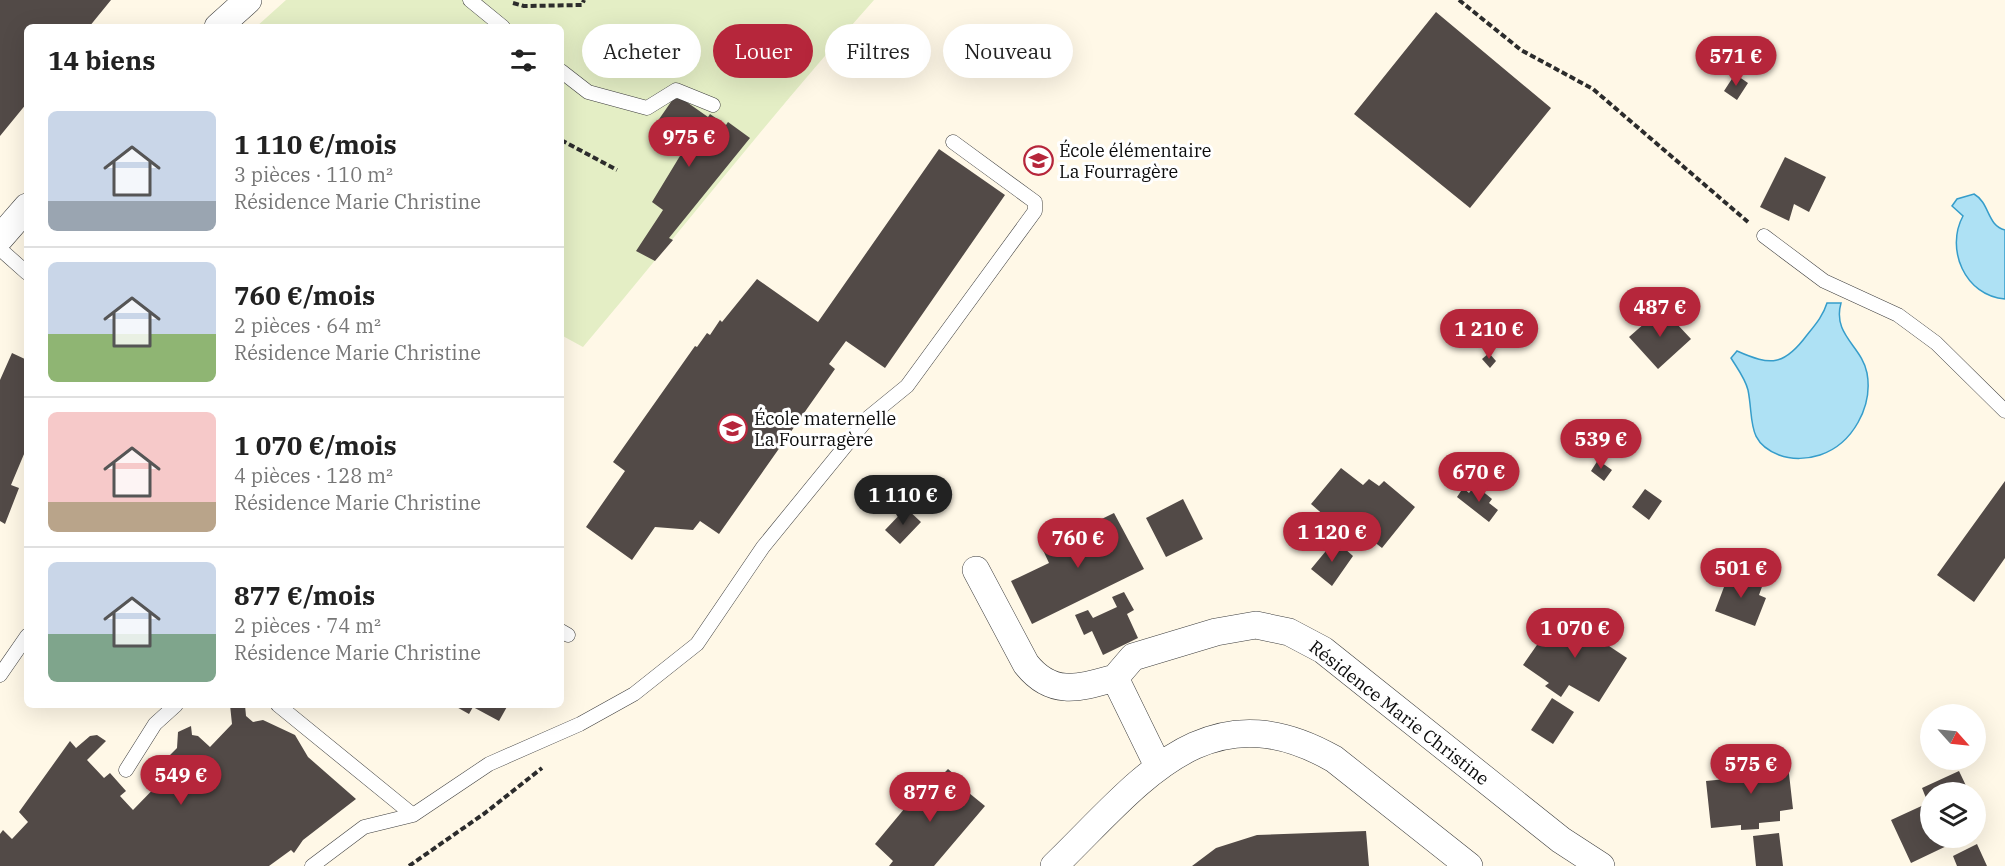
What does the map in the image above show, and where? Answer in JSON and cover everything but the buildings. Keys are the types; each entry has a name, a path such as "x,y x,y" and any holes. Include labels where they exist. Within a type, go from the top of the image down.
{"street":[{"path":"221,24 248,0"},
{"path":"0,238 24,216"},
{"path":"975,570 1026,664 1036,677 1046,684 1063,688 1087,686 1115,678 1158,766"},
{"name":"Résidence Marie Christine","path":"1115,678 1133,657 1216,632 1256,625 1289,632 1323,650 1561,840 1601,866"},
{"path":"1054,866 1158,766 1189,746 1232,734 1275,734 1310,745 1334,759 1469,866"}],"lane":[{"path":"470,0 499,24"},
{"path":"564,73 588,92 647,108 676,90 713,105"},
{"path":"312,866 364,827 414,815 489,764 580,724 634,694 697,644 763,547 869,417 907,386 1035,211 1035,202 953,142"},
{"path":"1764,236 1824,281 1898,315 1936,343 2005,411"},
{"path":"0,249 24,270"},
{"path":"0,675 24,640"},
{"path":"126,770 155,724 173,708"},
{"path":"282,708 414,815"}],"path":[{"path":"503,0 524,6 582,6 584,0"},
{"path":"1459,0 1521,50 1593,89 1764,236"},
{"path":"564,142 617,170"},
{"path":"409,866 485,813 549,763"}],"green space":[{"path":"286,0 874,0 853,24 825,24 825,56 813,70 813,24 713,24 713,78 806,78 583,347 564,337 564,24 259,24"}],"water":[{"path":"1974,194 1983,203 1995,224 2005,230 2005,299 1991,296 1969,280 1958,256 1956,242 1963,216 1952,206 1957,199"},
{"path":"1827,303 1841,303 1839,314 1841,324 1860,355 1867,373 1867,398 1851,433 1832,450 1810,457 1784,457 1768,450 1756,437 1747,386 1731,358 1737,351 1768,361 1784,358 1813,328"}],"place":[{"name":"École élémentaire La Fourragère","path":"1038,161"},
{"name":"École maternelle La Fourragère","path":"733,429"}]}
